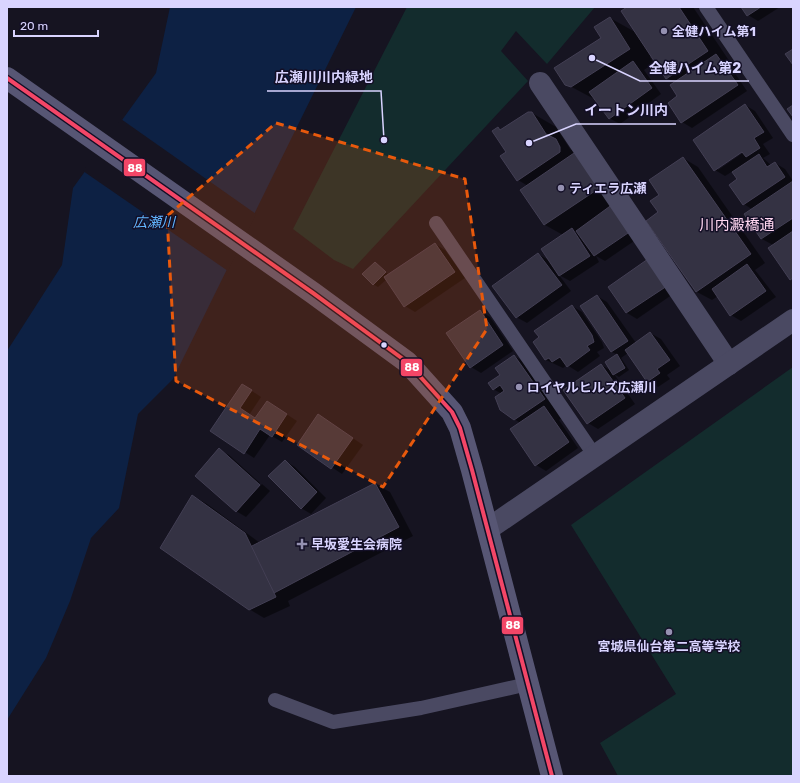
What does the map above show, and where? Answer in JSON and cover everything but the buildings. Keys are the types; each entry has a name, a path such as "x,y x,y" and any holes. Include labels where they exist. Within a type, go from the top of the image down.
{"street":[{"path":"7,78 313,293 407,362 452,412 460,428 488,528 552,776"},
{"path":"540,82 729,364"},
{"path":"488,528 793,320"}],"lane":[{"path":"706,7 793,135"},
{"path":"436,223 594,456"},
{"path":"275,700 333,722 421,708 528,684"}],"highlighted area":[{"path":"276,123 465,179 487,329 383,487 176,381 167,216"}],"green space":[{"path":"407,7 595,7 547,64 516,31 501,51 528,81 353,269 334,260 293,229"},
{"name":"宮城県仙台第二高等学校","path":"793,367 793,776 618,776 600,743 676,694 571,525"}],"water":[{"name":"広瀬川","path":"170,7 356,7 173,379 138,414 119,508 91,538 70,601 46,658 7,720 7,351 62,265 73,188 156,73"}],"pier":[{"path":"121,119 256,214 228,271 83,171"}],"transit line":[{"name":"88","path":"7,78 313,293 407,362 452,412 460,428 472,470 552,776"}],"place":[{"name":"全健ハイム第1","path":"664,31"},
{"name":"全健ハイム第2","path":"592,58"},
{"name":"広瀬川川内緑地","path":"384,140"},
{"name":"イートン川内","path":"529,143"},
{"name":"ティエラ広瀬","path":"561,188"},
{"name":"ロイヤルヒルズ広瀬川","path":"519,387"},
{"name":"早坂愛生会病院","path":"302,544"},
{"name":"宮城県仙台第二高等学校","path":"669,632"}],"district":[{"name":"川内澱橋通","path":"737,225"}]}
